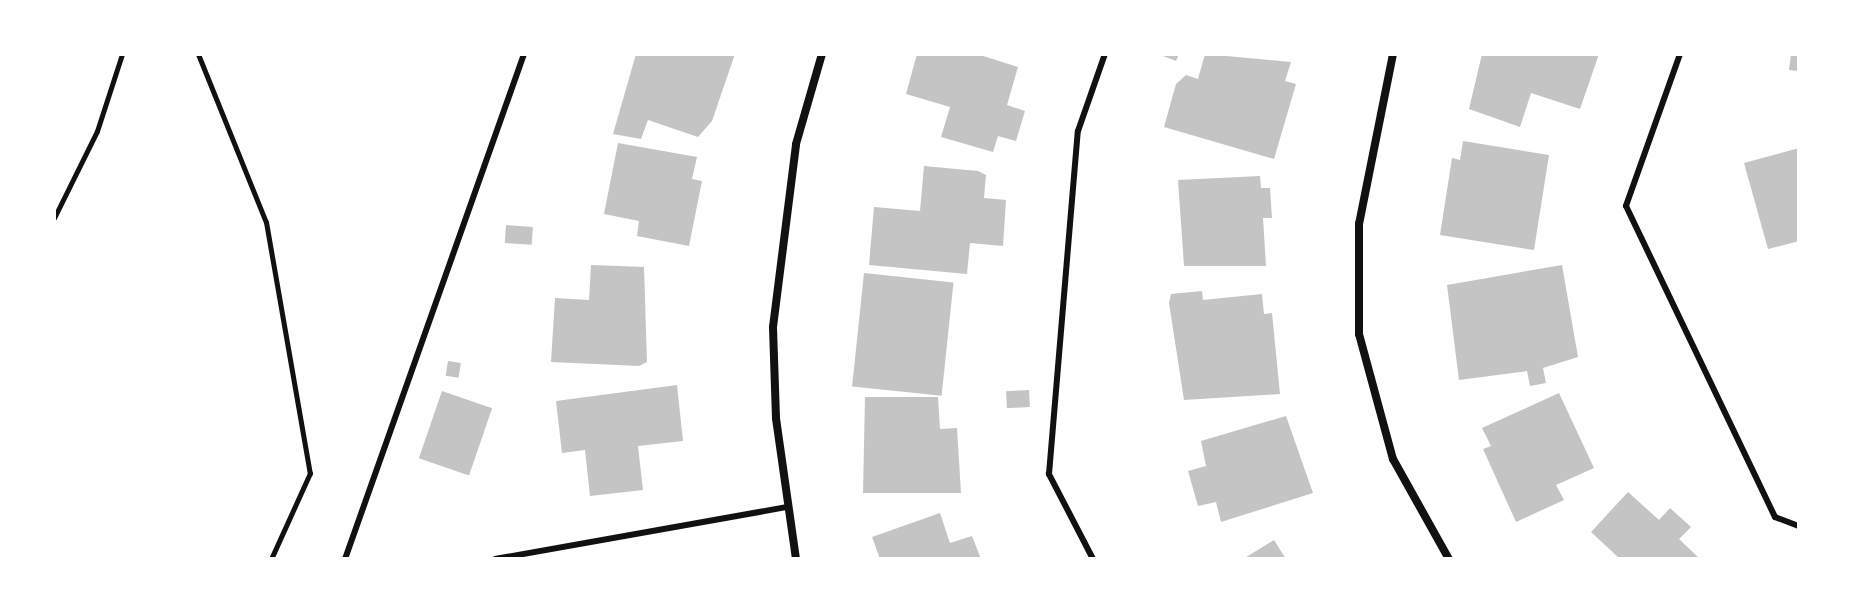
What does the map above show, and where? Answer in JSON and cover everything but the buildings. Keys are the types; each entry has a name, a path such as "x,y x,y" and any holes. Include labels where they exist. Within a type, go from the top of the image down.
{"street":[{"path":"796,559 775,403 778,252 822,54"},
{"path":"1393,54 1359,224 1359,334 1393,459 1449,559"}],"lane":[{"path":"345,559 524,54"},
{"path":"1093,559 1049,474 1078,131 1105,54"},
{"path":"1680,54 1626,206 1775,517 1799,526"},
{"path":"495,559 787,507"}],"path":[{"path":"54,218 97,131 122,54"},
{"path":"198,54 266,222 310,473 271,559"}]}
